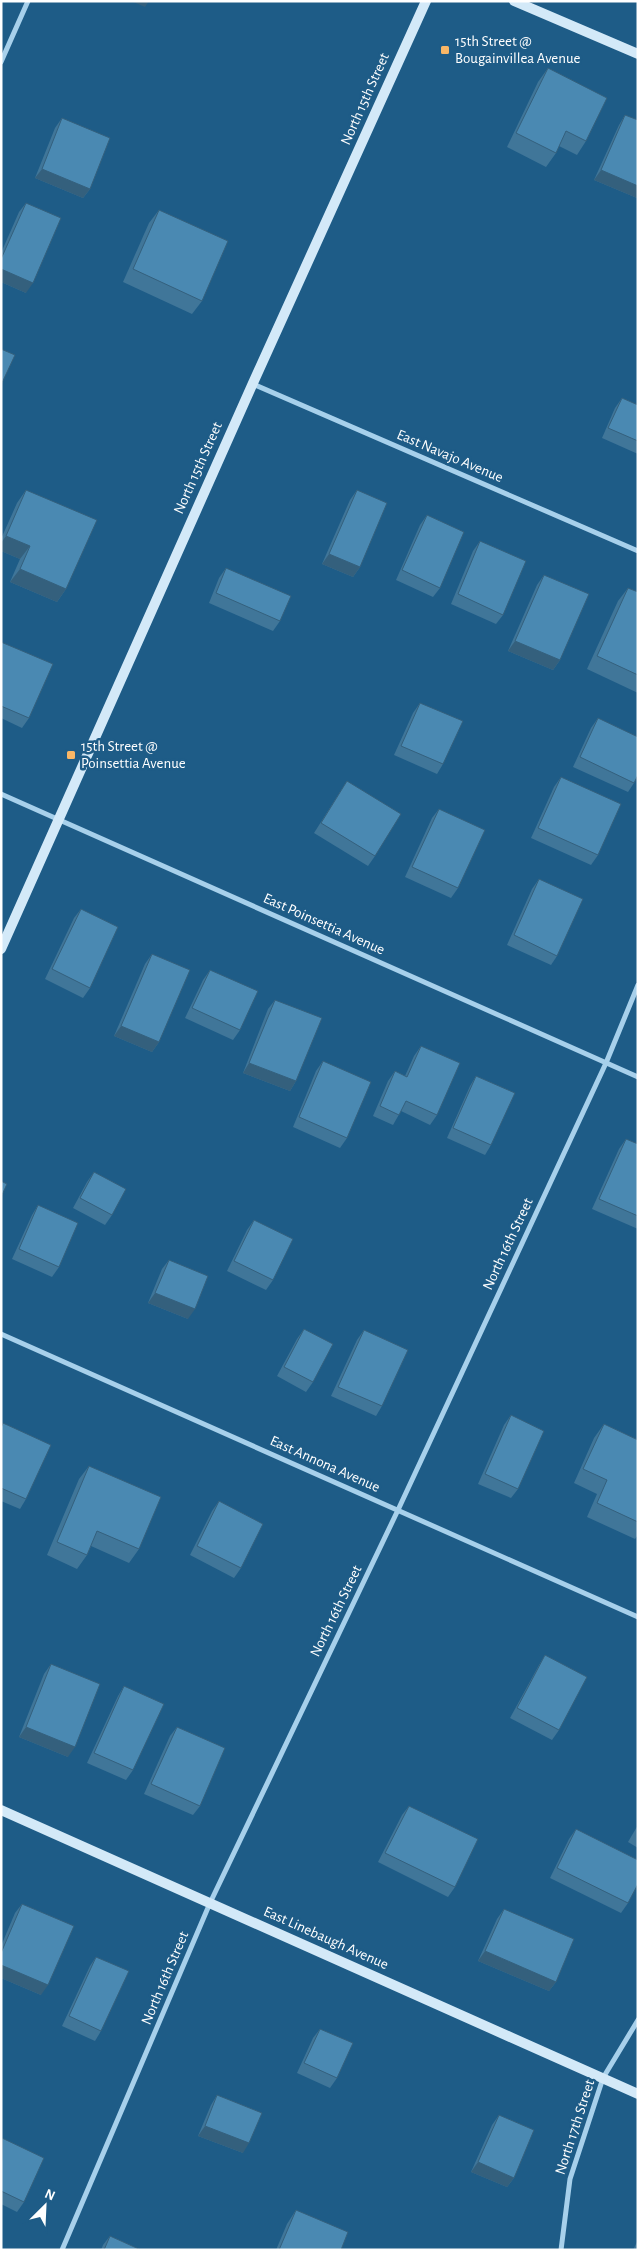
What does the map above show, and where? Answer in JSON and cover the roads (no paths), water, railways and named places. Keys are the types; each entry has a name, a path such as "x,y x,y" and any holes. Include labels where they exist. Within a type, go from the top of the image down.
{"street":[{"path":"1,62 28,1"},
{"name":"North 15th Street","path":"1,949 252,383 426,1"},
{"path":"514,1 638,54"},
{"name":"East Navajo Avenue","path":"252,383 638,551"},
{"name":"East Poinsettia Avenue","path":"1,794 638,1077"},
{"name":"North 16th Street","path":"62,2250 210,1903 398,1510 606,1063 638,985"},
{"name":"East Annona Avenue","path":"1,1334 638,1617"},
{"name":"East Linebaugh Avenue","path":"1,1810 638,2094"},
{"name":"North 17th Street","path":"561,2250 570,2179 603,2078 638,2020"}],"place":[{"name":"15th Street @ Bougainvillea Avenue","path":"445,50"},
{"name":"15th Street @ Poinsettia Avenue","path":"71,755"}]}
